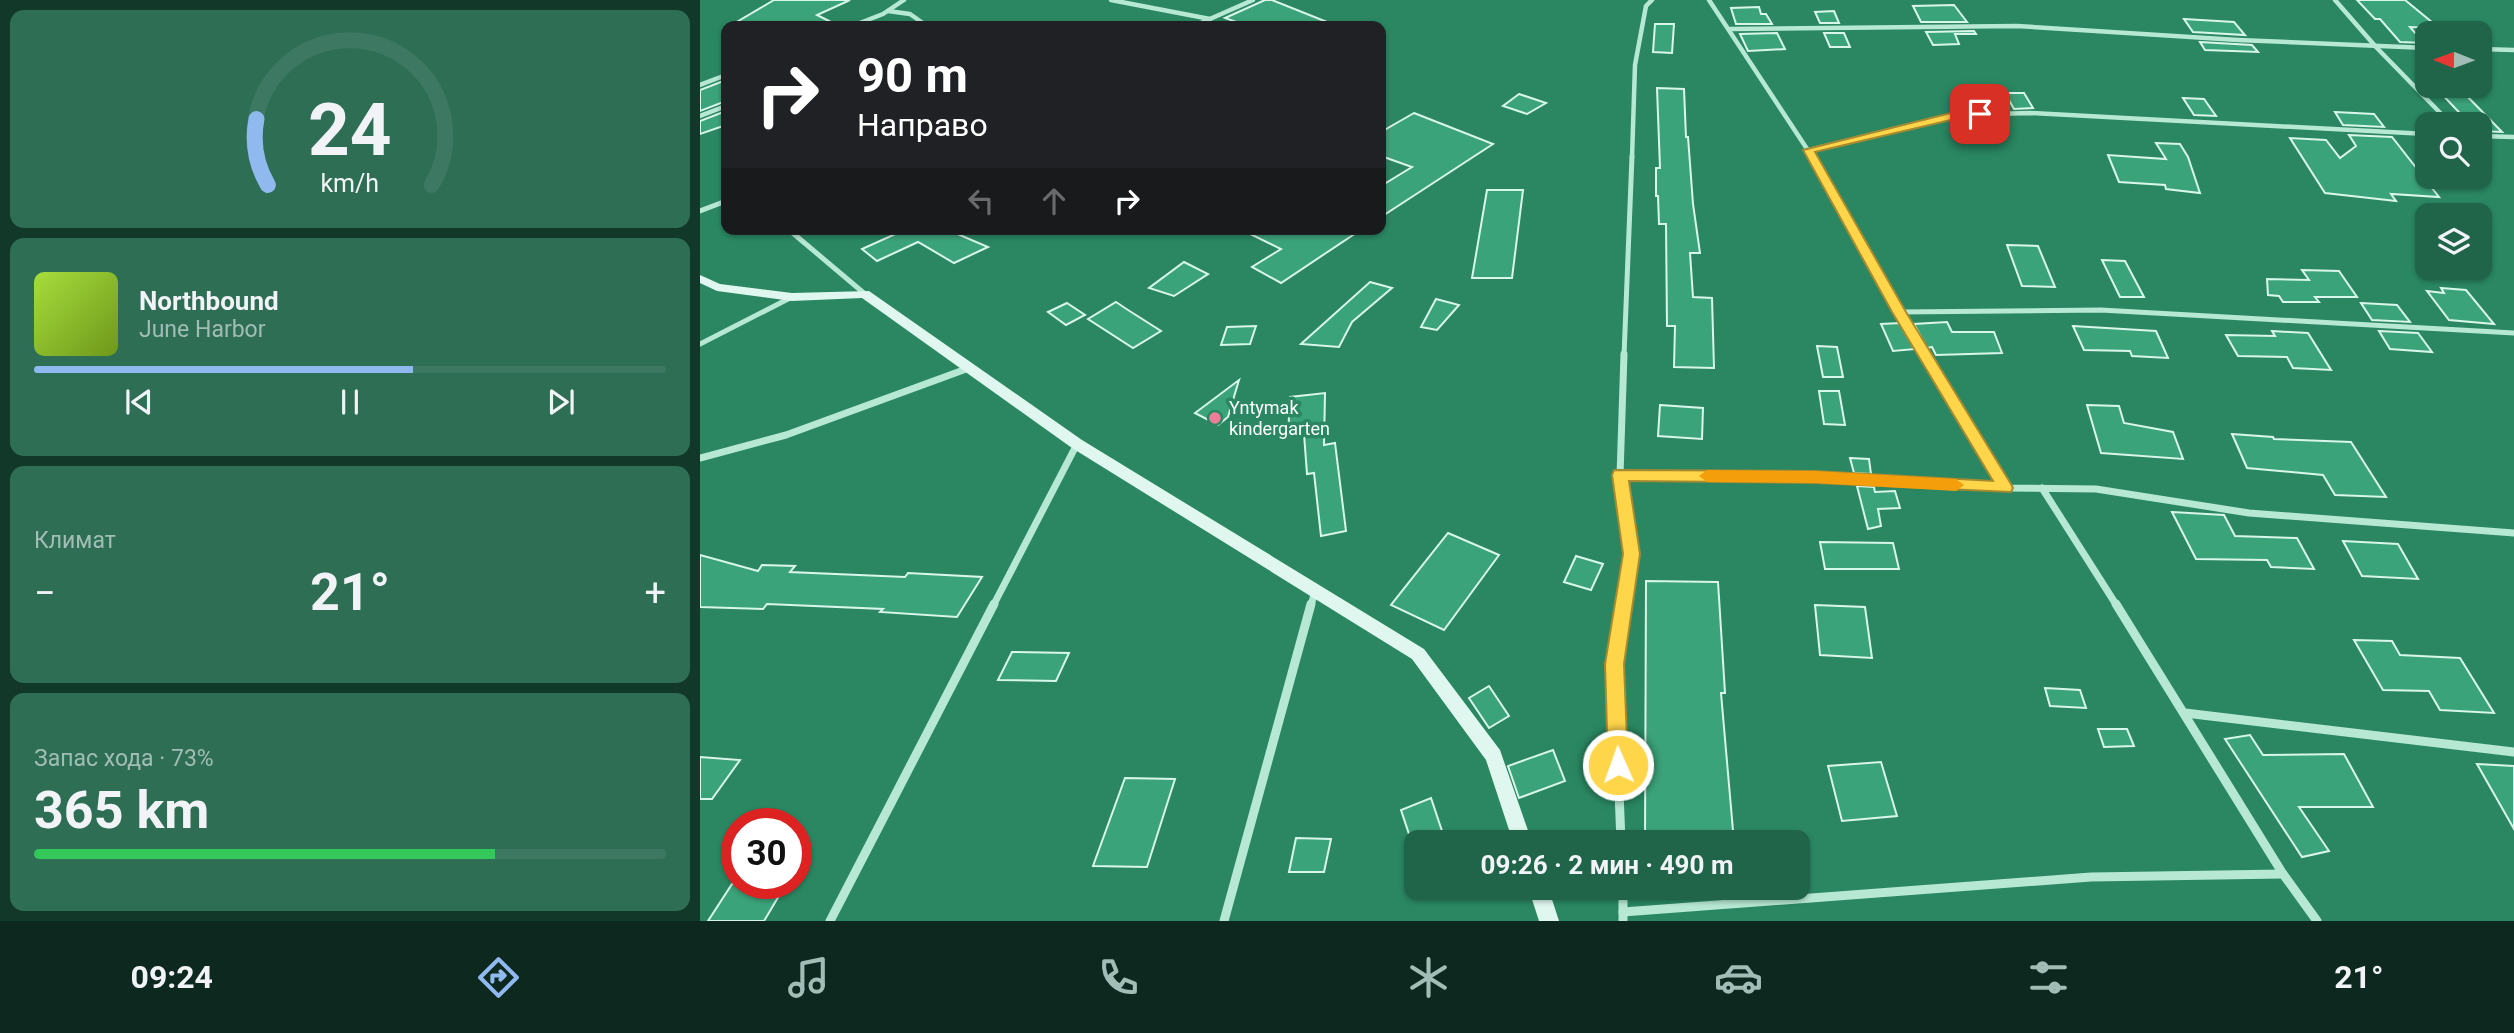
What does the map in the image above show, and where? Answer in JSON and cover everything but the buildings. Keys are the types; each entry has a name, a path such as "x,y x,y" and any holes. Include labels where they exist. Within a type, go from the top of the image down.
{"street":[{"path":"864,21 888,11 904,0"},
{"path":"1111,0 1210,19"},
{"path":"1205,21 1253,0"},
{"path":"1621,830 1615,664 1632,554 1620,475 1634,65 1646,6 1652,0"},
{"path":"1709,0 1809,150 1899,312 2005,488"},
{"path":"2335,0 2439,112"},
{"path":"888,11 906,13 924,21"},
{"path":"1730,29 2017,26 2415,48"},
{"path":"2492,49 2514,50"},
{"path":"700,85 721,77"},
{"path":"700,116 721,108"},
{"path":"1809,150 1955,115 2030,113 2415,133"},
{"path":"2492,136 2514,137"},
{"path":"700,211 721,203"},
{"path":"795,235 865,294 1077,444 1418,654 1494,756 1519,830"},
{"path":"700,279 717,287 792,297 865,294"},
{"path":"700,344 792,297"},
{"path":"1899,312 2101,310 2514,333"},
{"path":"700,458 786,435 969,368"},
{"path":"830,921 1077,444"},
{"path":"1620,475 1815,477 2005,488 2095,489 2249,513 2514,533"},
{"path":"2042,488 2185,713 2283,874 2317,921"},
{"path":"1224,921 1315,589"},
{"path":"2185,713 2514,752"},
{"path":"1623,917 2091,877 2283,874"},
{"path":"1542,900 1549,921"}],"slow traffic":[{"path":"1707,476 1815,477 1956,485"}],"place":[{"name":"Yntymak kindergarten","path":"1215,418"}],"route":[{"path":"1618,765 1615,664 1632,554 1620,475 1815,477 2005,488 1899,312 1809,150 1955,115 1980,114"}]}
